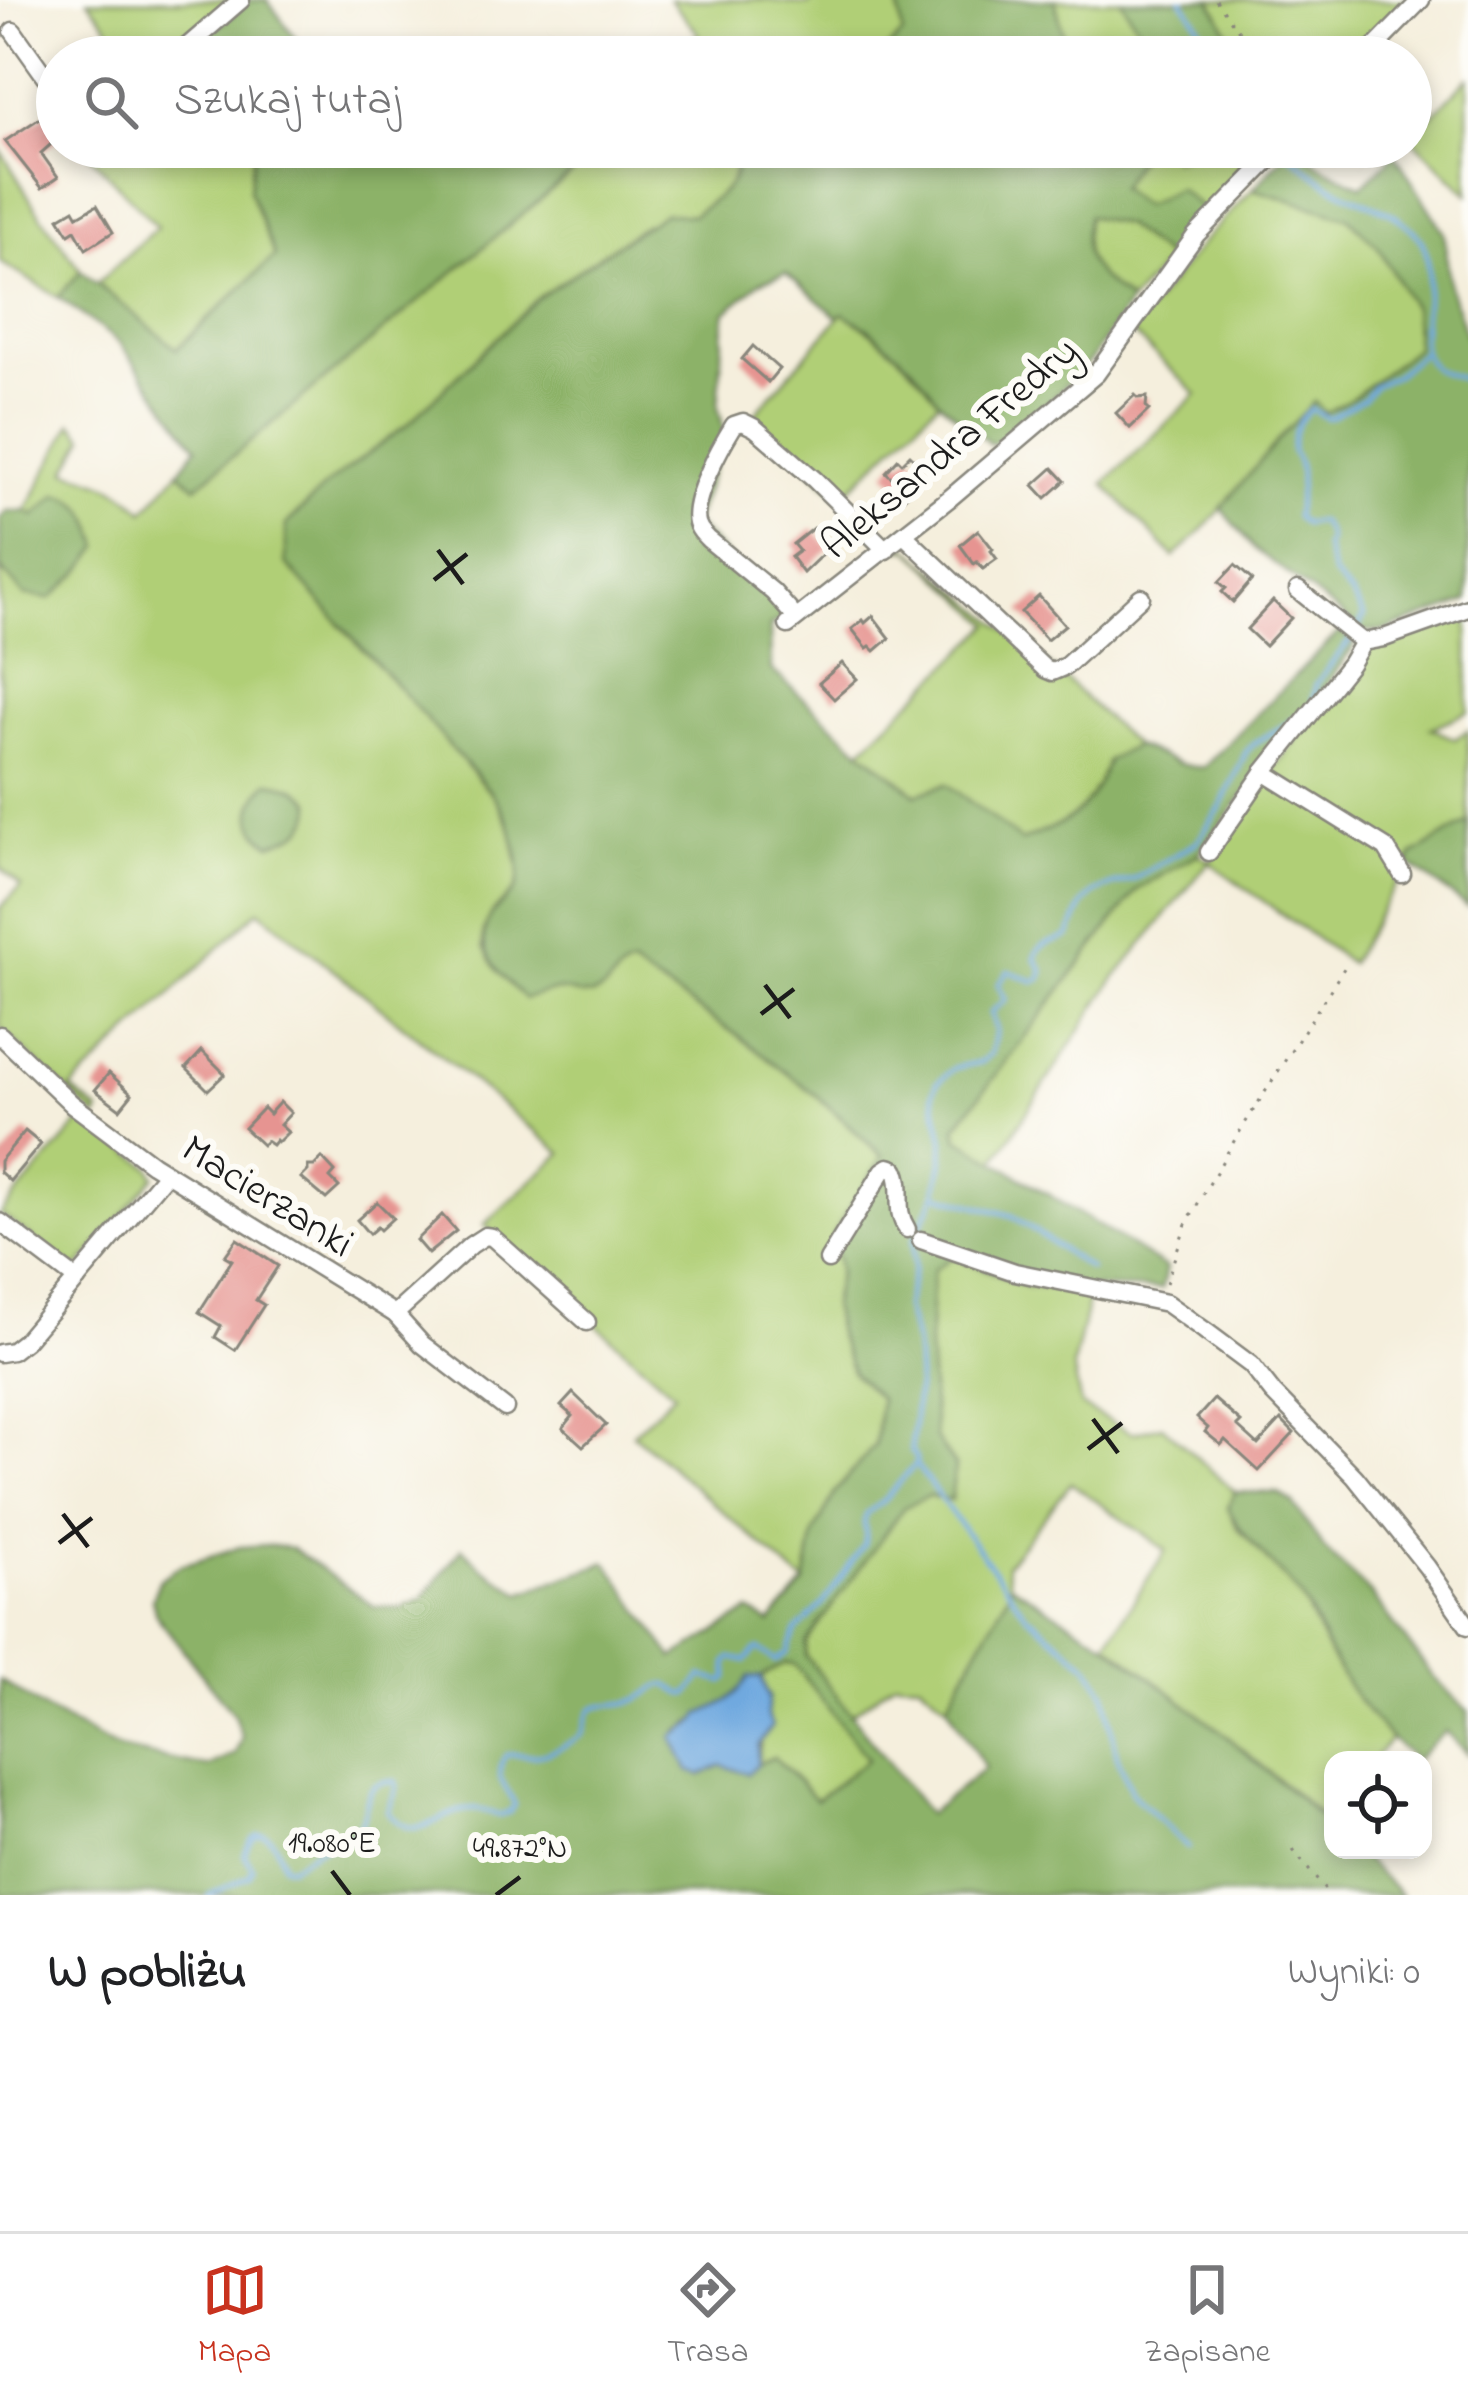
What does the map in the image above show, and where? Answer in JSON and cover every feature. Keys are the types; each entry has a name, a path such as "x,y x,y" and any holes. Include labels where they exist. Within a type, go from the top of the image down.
{"street":[{"path":"199,36 241,0"},
{"path":"1386,36 1421,0"},
{"path":"13,31 36,63"},
{"name":"Aleksandra Fredry","path":"886,550 755,428 743,422 734,425 702,491 697,522 708,539 773,592 792,622 886,550 1096,374 1196,235 1261,168"},
{"path":"904,535 1052,672 1066,666 1141,597"},
{"path":"1298,590 1355,635 1384,638 1468,608"},
{"path":"1209,852 1264,772 1350,664 1355,635"},
{"path":"1264,772 1385,848 1402,874"},
{"name":"Macierzanki","path":"0,1034 73,1104 166,1174 395,1314 422,1344 505,1408"},
{"path":"828,1260 889,1167 899,1176 898,1211 914,1234 1015,1272 1166,1303 1251,1365 1355,1477 1468,1626"},
{"path":"0,1353 18,1348 166,1174"},
{"path":"0,1222 76,1280"},
{"path":"395,1314 485,1236 492,1237 587,1322"}],"path":[{"path":"1216,0 1243,36"},
{"path":"1166,1303 1169,1268 1186,1224 1346,965"},
{"path":"1293,1850 1329,1895"}],"green space":[{"path":"88,0 232,0 191,36 116,36"},
{"path":"250,0 267,0 294,36 208,36"},
{"path":"670,0 808,5 814,0 898,0 903,34 696,36"},
{"path":"898,0 1055,0 1063,36 901,36"},
{"path":"1055,0 1121,0 1144,36 1063,36"},
{"path":"1121,0 1211,0 1231,36 1144,36"},
{"path":"1211,0 1414,0 1381,36 1231,36"},
{"path":"1468,78 1468,194 1432,158 1432,115"},
{"path":"0,149 81,271 58,297 0,262"},
{"path":"102,168 252,168 249,190 275,256 176,349 96,284 157,227"},
{"path":"252,168 578,168 196,487 179,471 197,447 119,342 58,297 81,271 177,349 275,256 249,190"},
{"path":"578,168 735,168 730,186 693,215 643,226 538,298 408,424 329,483 286,525 340,625 498,802 510,826 520,873 515,890 493,912 483,931 483,947 509,984 525,998 559,991 593,995 632,966 737,1035 816,1095 883,1157 833,1235 839,1270 832,1305 837,1333 853,1373 880,1399 875,1445 836,1491 814,1533 805,1583 633,1434 674,1393 484,1225 562,1153 259,910 71,1089 100,1112 97,1118 0,1028 0,908 21,886 0,867 0,568 4,575 95,529 81,506 66,497 58,495 34,516 26,511 72,423 85,437 67,471 118,490 144,511 179,471 197,486"},
{"path":"735,168 1132,168 1119,188 1143,206 1178,188 1209,215 1169,259 1124,225 1088,216 1087,256 1107,283 1130,302 1090,361 1012,438 990,444 939,401 913,367 869,329 843,313 838,317 786,273 760,282 725,313 718,407 725,434 694,523 780,608 784,619 770,626 771,669 916,794 947,784 1021,841 1076,813 1093,793 1108,760 1135,746 1178,763 1204,767 1340,631 1355,644 1198,854 1137,890 956,1127 958,1138 1166,1268 1162,1289 1027,1287 954,1256 933,1270 929,1345 935,1437 955,1466 951,1500 928,1496 903,1508 806,1642 806,1656 928,1814 985,1768 947,1705 1010,1584 1107,1644 1222,1732 1324,1820 1324,1859 1364,1859 1401,1895 0,1895 0,1680 118,1749 208,1767 235,1754 242,1738 234,1715 156,1615 152,1599 160,1579 181,1565 240,1547 291,1548 374,1606 401,1608 423,1598 462,1548 521,1593 607,1562 673,1658 750,1611 770,1623 805,1583 814,1533 836,1491 875,1445 880,1399 853,1373 837,1333 832,1305 839,1270 833,1234 883,1156 816,1095 737,1035 632,966 593,995 554,991 525,999 491,961 484,938 492,914 518,880 516,846 504,812 286,563 286,525 329,483 408,424 538,298 664,213 693,215 731,183","holes":["794,1664 868,1759 816,1800 774,1757 747,1773 722,1765 701,1775 678,1732 728,1700 749,1677"]},
{"path":"1132,168 1257,168 1209,215 1143,206 1119,188"},
{"path":"1272,168 1327,168 1362,186 1381,168 1404,168 1444,232 1450,287 1468,341 1468,601 1384,631 1363,631 1255,549 1221,508 1314,402 1325,413 1354,397 1416,348 1413,308 1379,248 1348,217 1253,189"},
{"path":"1253,189 1348,217 1379,248 1413,308 1416,348 1354,397 1324,414 1314,403 1174,557 1104,484 1197,394 1131,332 1206,238"},
{"path":"1088,215 1124,225 1169,259 1130,302 1091,266 1085,245"},
{"path":"843,313 896,352 939,401 841,498 753,416"},
{"path":"58,495 82,507 100,547 50,599 24,595 0,568 0,519 7,511 34,516"},
{"path":"903,544 1062,676 1135,746 1108,760 1085,805 1066,821 1020,842 947,785 917,794 861,750 991,624 909,549 897,548"},
{"path":"1468,613 1468,712 1431,728 1455,739 1468,730 1468,822 1413,855 1350,963 1209,862 1112,982 994,1162 958,1138 956,1127 1137,890 1198,854 1210,861 1265,780 1367,648"},
{"path":"268,782 292,788 312,802 309,819 300,830 271,844 256,830 252,815"},
{"path":"1468,822 1468,907 1409,864 1413,855"},
{"path":"84,1118 150,1167 155,1176 79,1267 73,1268 0,1214"},
{"path":"954,1256 1091,1289 1073,1366 1081,1406 1132,1433 1162,1426 1235,1492 1228,1508 1237,1527 1300,1595 1332,1660 1391,1739 1380,1751 1324,1751 1324,1811 1320,1815 1107,1643 1166,1550 1071,1483 1006,1565 1010,1584 1005,1600 947,1705 919,1682 895,1681 851,1715 806,1656 806,1642 903,1507 928,1496 950,1499 955,1466 935,1438 929,1345 933,1270"},
{"path":"1235,1492 1278,1493 1292,1502 1324,1548 1371,1594 1434,1678 1468,1711 1468,1754 1446,1731 1425,1751 1404,1751 1380,1727 1341,1674 1304,1602 1228,1508"},
{"path":"785,1663 795,1664 868,1759 816,1800 774,1757 757,1764 769,1698 761,1677"}],"water":[{"path":"749,1677 761,1677 772,1726 758,1745 757,1764 747,1774 722,1765 700,1775 689,1771 673,1737 700,1714 733,1696"}],"building":[{"path":"36,121 36,168 52,168 58,177 42,188 5,141"},
{"path":"97,205 113,232 86,249 75,230 69,234 59,218 74,209 78,216"},
{"path":"753,346 779,369 768,382 742,359"},
{"path":"1135,395 1147,397 1149,410 1130,428 1116,413"},
{"path":"910,455 922,467 917,472 923,479 897,505 886,494 897,483 886,472 898,459 902,463"},
{"path":"1053,468 1065,481 1046,498 1034,485"},
{"path":"813,528 829,548 803,573 791,557 799,551 793,544"},
{"path":"978,530 997,559 983,569 960,545"},
{"path":"1235,565 1252,580 1233,602 1219,582"},
{"path":"1039,596 1065,625 1047,640 1021,612"},
{"path":"1273,601 1291,618 1265,646 1247,629"},
{"path":"873,616 890,638 875,651 852,629"},
{"path":"842,663 857,679 834,699 819,683"},
{"path":"202,1051 225,1074 208,1090 186,1068"},
{"path":"109,1073 132,1094 120,1109 95,1090"},
{"path":"280,1102 291,1113 280,1125 288,1132 272,1145 266,1141 262,1145 244,1128 263,1108 269,1114"},
{"path":"25,1131 41,1144 10,1181 0,1172 0,1161"},
{"path":"322,1158 335,1172 330,1178 339,1187 326,1199 301,1178 308,1166"},
{"path":"377,1202 393,1218 369,1234 357,1220"},
{"path":"442,1215 456,1231 428,1254 416,1240"},
{"path":"237,1239 278,1266 256,1300 264,1305 235,1350 215,1337 221,1326 199,1312 232,1260 225,1256"},
{"path":"573,1393 606,1425 583,1446 563,1428 573,1416 561,1406"},
{"path":"1214,1399 1241,1422 1237,1426 1258,1445 1281,1420 1294,1433 1259,1471 1225,1440 1221,1445 1205,1432 1208,1428 1197,1418"}],"waterway":[{"path":"1182,0 1204,36"},
{"path":"1308,168 1341,191 1388,212 1418,236 1428,268 1422,342 1426,357 1434,368 1468,381"},
{"path":"1357,631 1364,616 1333,575 1325,546 1327,533 1319,521 1304,524 1295,517 1300,475 1293,440 1311,409 1327,418 1333,416 1423,352"},
{"path":"1313,700 1316,684 1350,640"},
{"path":"209,1895 249,1876 253,1868 244,1855 255,1837 272,1840 283,1865 290,1867 349,1838 362,1821 371,1790 384,1782 395,1782 388,1811 406,1826 423,1826 465,1810 500,1816 510,1812 515,1805 500,1776 506,1755 543,1754 567,1745 583,1734 595,1707 635,1700 661,1685 689,1694 702,1676 723,1682 728,1678 731,1658 746,1661 759,1649 775,1661 787,1653 796,1631 822,1605 864,1545 867,1513 916,1464 911,1451 916,1346 905,1307 914,1269 913,1241 936,1194 942,1163 944,1143 933,1093 937,1083 954,1068 981,1062 991,1053 996,1031 991,1012 1006,1000 998,985 1008,971 1041,979 1037,952 1069,936 1083,904 1093,894 1133,880 1197,842 1222,805 1246,752 1297,718"},
{"path":"936,1194 1013,1216 1090,1269"},
{"path":"916,1465 1026,1614 1088,1665 1105,1692 1117,1756 1132,1793 1188,1848"}]}
